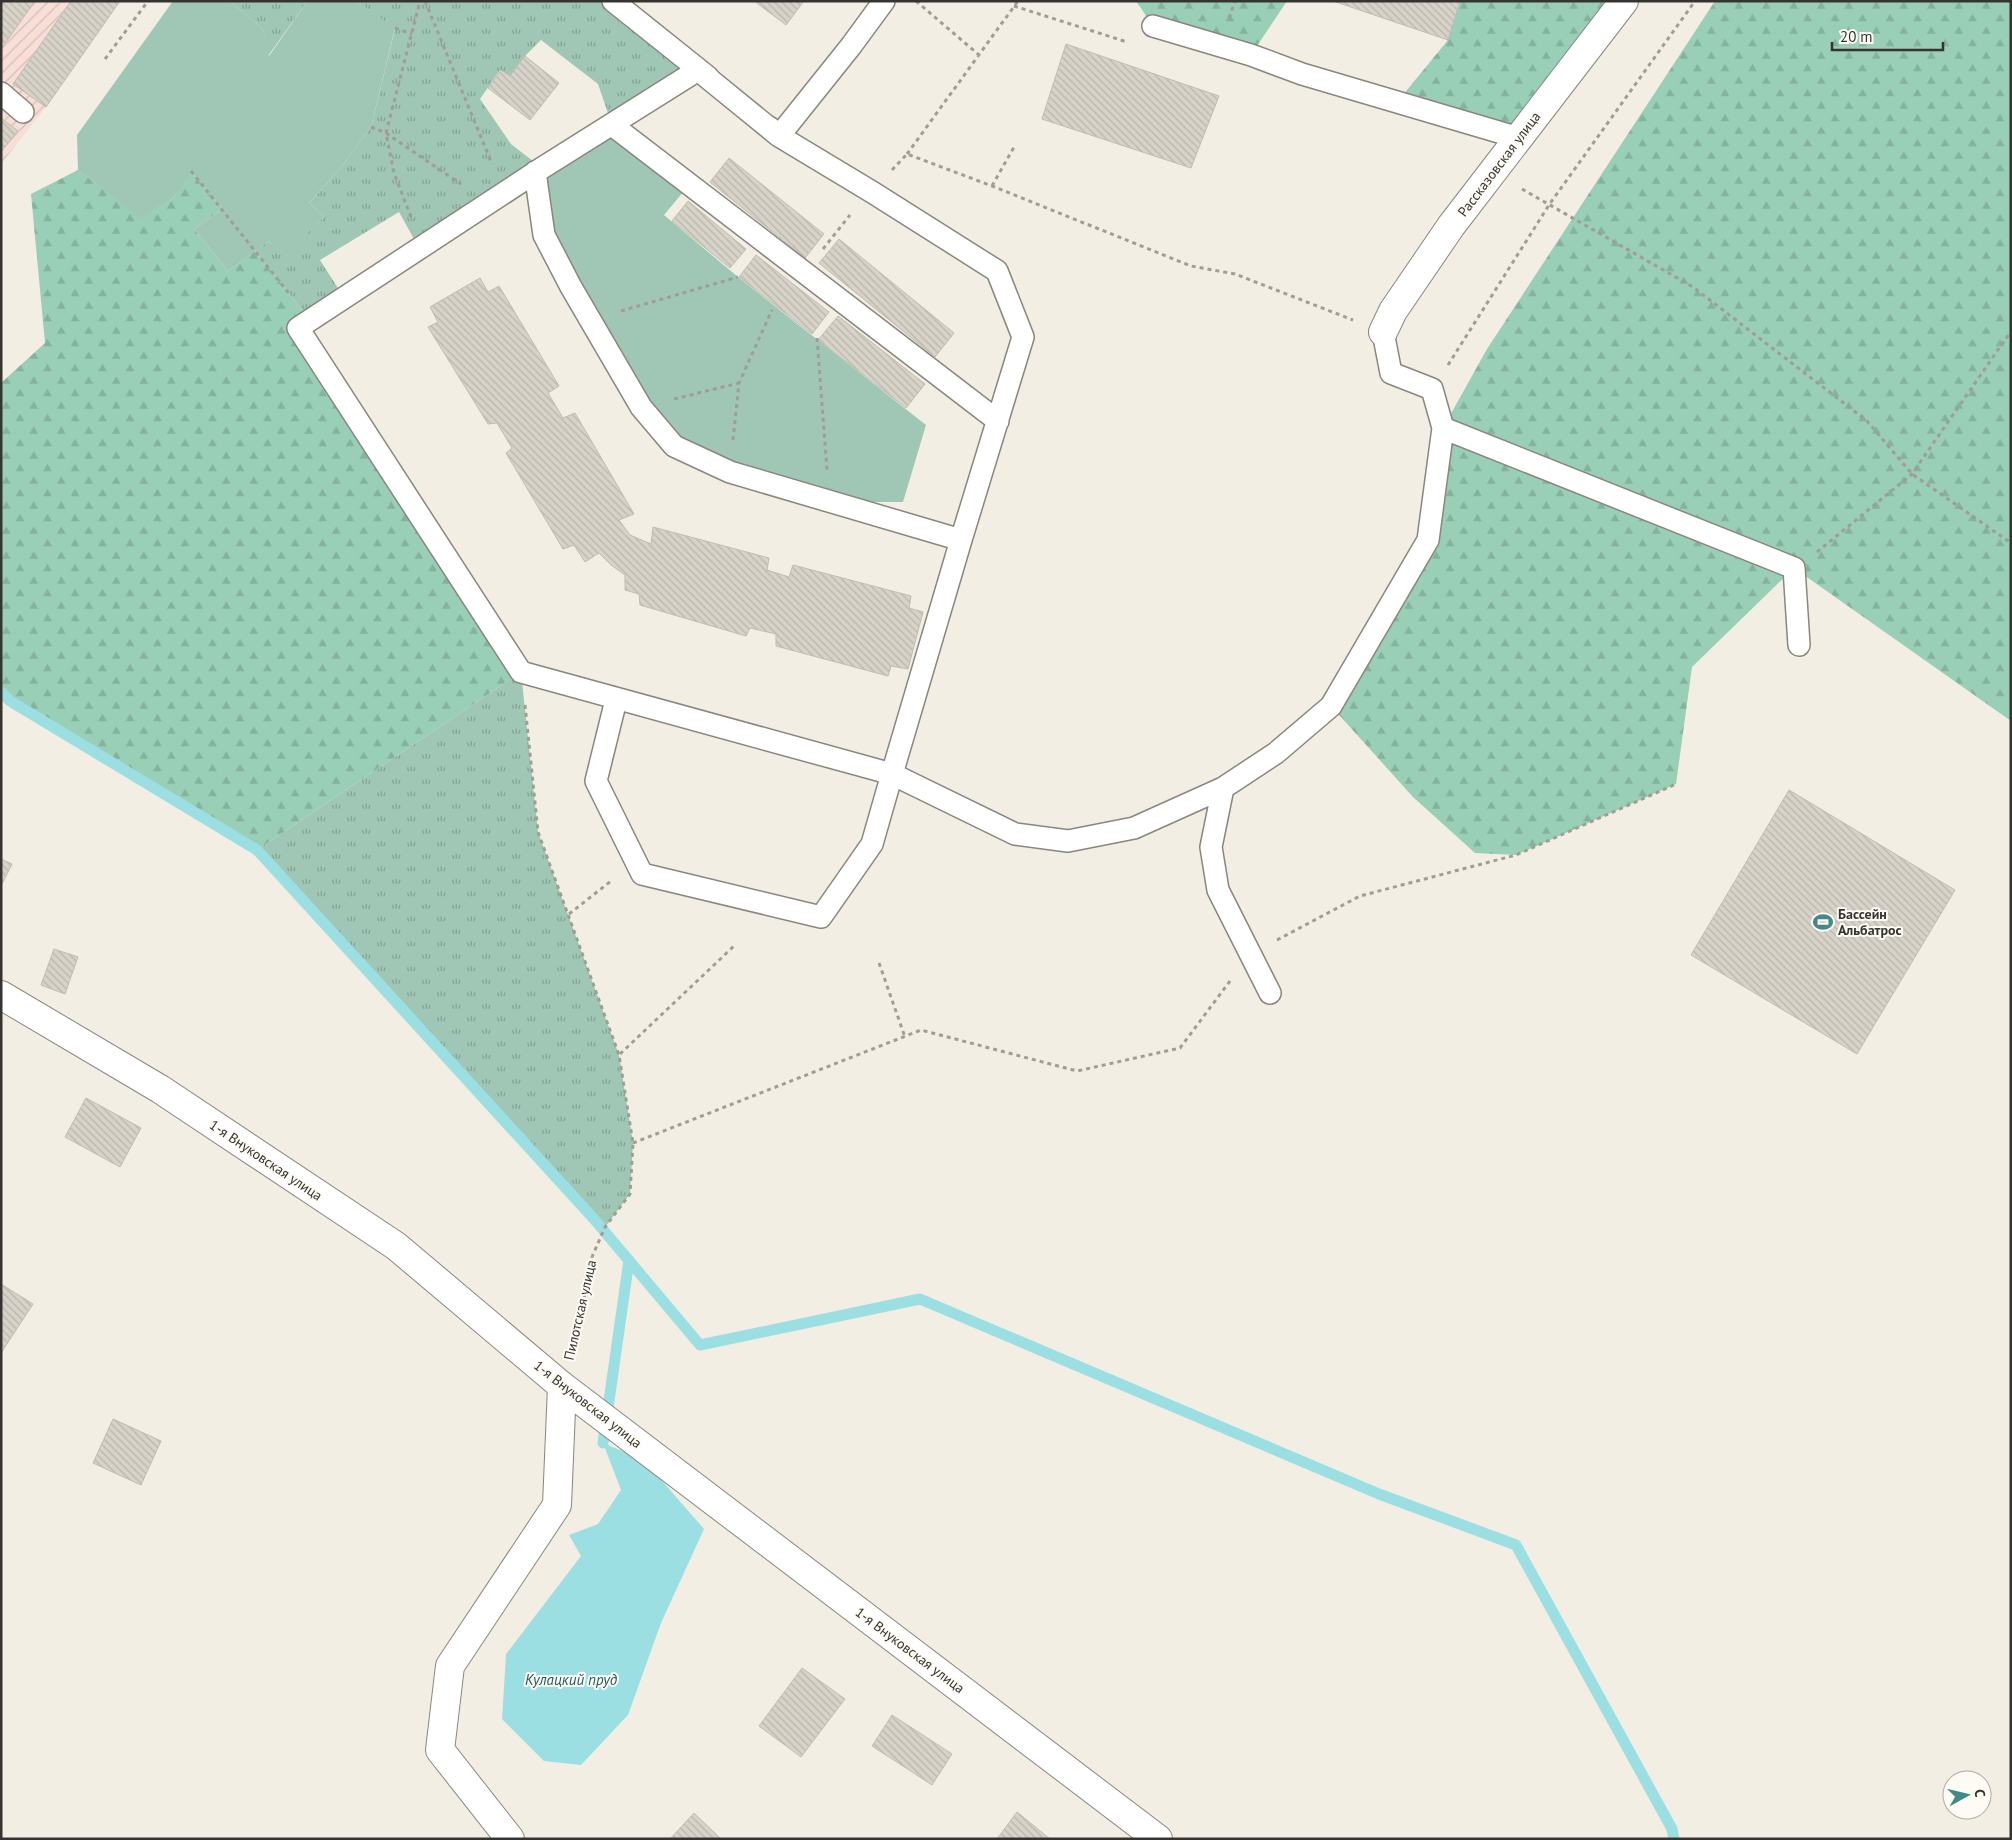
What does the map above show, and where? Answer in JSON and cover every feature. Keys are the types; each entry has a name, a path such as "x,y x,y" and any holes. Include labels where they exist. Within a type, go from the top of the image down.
{"street":[{"name":"Рассказовская улица","path":"1383,332 1393,311 1452,226 1624,1"},
{"name":"1-я Внуковская улица","path":"3,998 160,1089 396,1246 562,1386 1158,1839"},
{"path":"510,1839 440,1750 450,1666 557,1505 562,1386"}],"lane":[{"path":"613,1 779,136 997,271 1023,337 872,844 821,917 642,874 596,781 616,700"},
{"path":"779,136 851,46 884,1"},
{"path":"1153,26 1251,55 1302,74 1519,138"},
{"path":"779,136 698,70 612,126 535,172 298,328 521,672 616,700 892,774 1014,834 1068,841 1134,828 1223,788 1276,753 1331,706 1428,540 1443,428 1432,389 1391,373 1383,332"},
{"path":"1,93 23,112"},
{"path":"612,126 998,421"},
{"path":"535,172 544,235 590,320 641,407 674,446 730,472 961,540"},
{"path":"1443,428 1794,568 1799,645"},
{"path":"1223,788 1212,847 1218,890 1270,993"}],"path":[{"path":"105,59 148,1"},
{"path":"420,1 386,133 394,173 405,204 413,223 427,244"},
{"path":"425,1 496,198"},
{"path":"916,1 979,55"},
{"path":"803,272 906,154 1018,1"},
{"path":"1432,389 1549,205 1694,1"},
{"path":"395,28 412,34"},
{"path":"371,127 386,133 496,198"},
{"path":"992,186 1014,147"},
{"path":"906,154 992,186 1191,266 1235,274 1354,321"},
{"path":"191,171 309,319"},
{"path":"1492,173 1693,287 1867,421 1912,474 2011,543"},
{"path":"590,320 738,277"},
{"path":"730,472 739,383 772,310"},
{"path":"1794,568 1807,560 1912,474 2011,331"},
{"path":"816,338 829,502"},
{"path":"641,407 739,383"},
{"name":"Пилотская улица","path":"521,672 538,832 620,1054 633,1143 630,1194 605,1227 592,1257 583,1304 578,1316 562,1386"},
{"path":"633,1143 921,1030 1077,1071 1180,1048 1250,955 1360,896 1516,855 1676,784"},
{"path":"569,915 615,877"},
{"path":"620,1054 734,946"},
{"path":"879,963 905,1037"}],"shaded area":[{"path":"1,1 120,1 46,107 1,164"}],"green space":[{"path":"173,1 229,1 263,29 269,56 306,3 304,1 356,1 395,28 371,127 343,165 309,203 324,217 283,257 269,241 228,271 194,229 223,209 192,172 173,198 140,218 78,170 77,135"},
{"path":"229,1 304,1 306,3 268,56 263,29"},
{"path":"356,1 613,1 698,69 612,125 598,84 541,40 525,56 510,76 500,70 480,99 511,144 542,168 419,248 399,212 320,260 343,296 309,319 255,251 269,241 283,256 324,217 309,203 343,165 371,127 395,29"},
{"path":"1136,1 1287,1 1251,55 1153,26"},
{"path":"1460,1 1624,1 1519,138 1398,101 1448,40"},
{"path":"1715,1 2011,1 2011,721 1794,568 1692,667 1676,784 1516,855 1475,853 1413,797 1331,706 1428,540 1443,428 1487,349"},
{"path":"612,125 689,185 664,215 738,277 926,425 903,502 829,502 674,446 544,235 542,167"},
{"path":"78,170 140,217 173,198 191,171 223,209 194,229 228,271 255,251 309,319 298,328 521,672 257,850 10,701 1,692 1,383 45,343 31,194"},
{"path":"521,672 538,832 619,1055 633,1143 630,1194 605,1227 257,850"}],"water":[{"name":"Кулацкий пруд","path":"603,1443 644,1460 704,1529 661,1623 628,1715 581,1765 544,1761 502,1719 506,1654 581,1556 569,1535 598,1524 621,1490"}],"building":[{"path":"1,1 35,1 1,49"},
{"path":"71,1 120,1 46,107 13,84"},
{"path":"754,1 804,1 786,25"},
{"path":"1333,1 1460,1 1448,40"},
{"path":"1066,44 1219,96 1191,168 1042,119"},
{"path":"525,56 559,83 530,120 488,88 501,70 510,76"},
{"path":"1,118 18,131 1,152"},
{"path":"729,158 824,234 805,258 710,182"},
{"path":"688,201 746,249 730,268 672,221"},
{"path":"839,239 954,333 935,357 819,263"},
{"path":"756,255 829,312 812,334 739,277"},
{"path":"480,278 488,292 499,286 559,386 548,393 563,418 575,413 634,514 619,520 630,535 651,544 653,527 769,558 767,570 789,577 793,565 911,596 909,608 923,612 908,669 891,666 888,676 776,646 776,634 750,628 746,636 640,605 639,594 625,590 625,575 599,553 585,562 574,545 563,549 506,453 512,448 497,423 488,424 428,327 438,322 430,307"},
{"path":"838,316 925,384 906,408 818,340"},
{"name":"Бассейн Альбатрос","path":"1789,790 1955,890 1857,1054 1691,955"},
{"path":"1,859 12,864 1,886"},
{"path":"54,949 78,957 65,994 41,985"},
{"path":"86,1098 141,1128 120,1167 65,1137"},
{"path":"1,1284 33,1304 1,1353"},
{"path":"113,1419 161,1441 141,1485 93,1463"},
{"path":"802,1668 845,1699 801,1757 759,1726"},
{"path":"892,1715 952,1754 932,1785 872,1746"},
{"path":"1017,1812 1050,1839 997,1839"},
{"path":"694,1813 721,1839 670,1839"}],"waterway":[{"path":"1,692 10,701 257,850 594,1219 700,1345 920,1299 1379,1494 1516,1545 1672,1829 1674,1839"},
{"path":"603,1443 629,1260"}],"place":[{"name":"Бассейн Альбатрос","path":"1823,922"}]}
